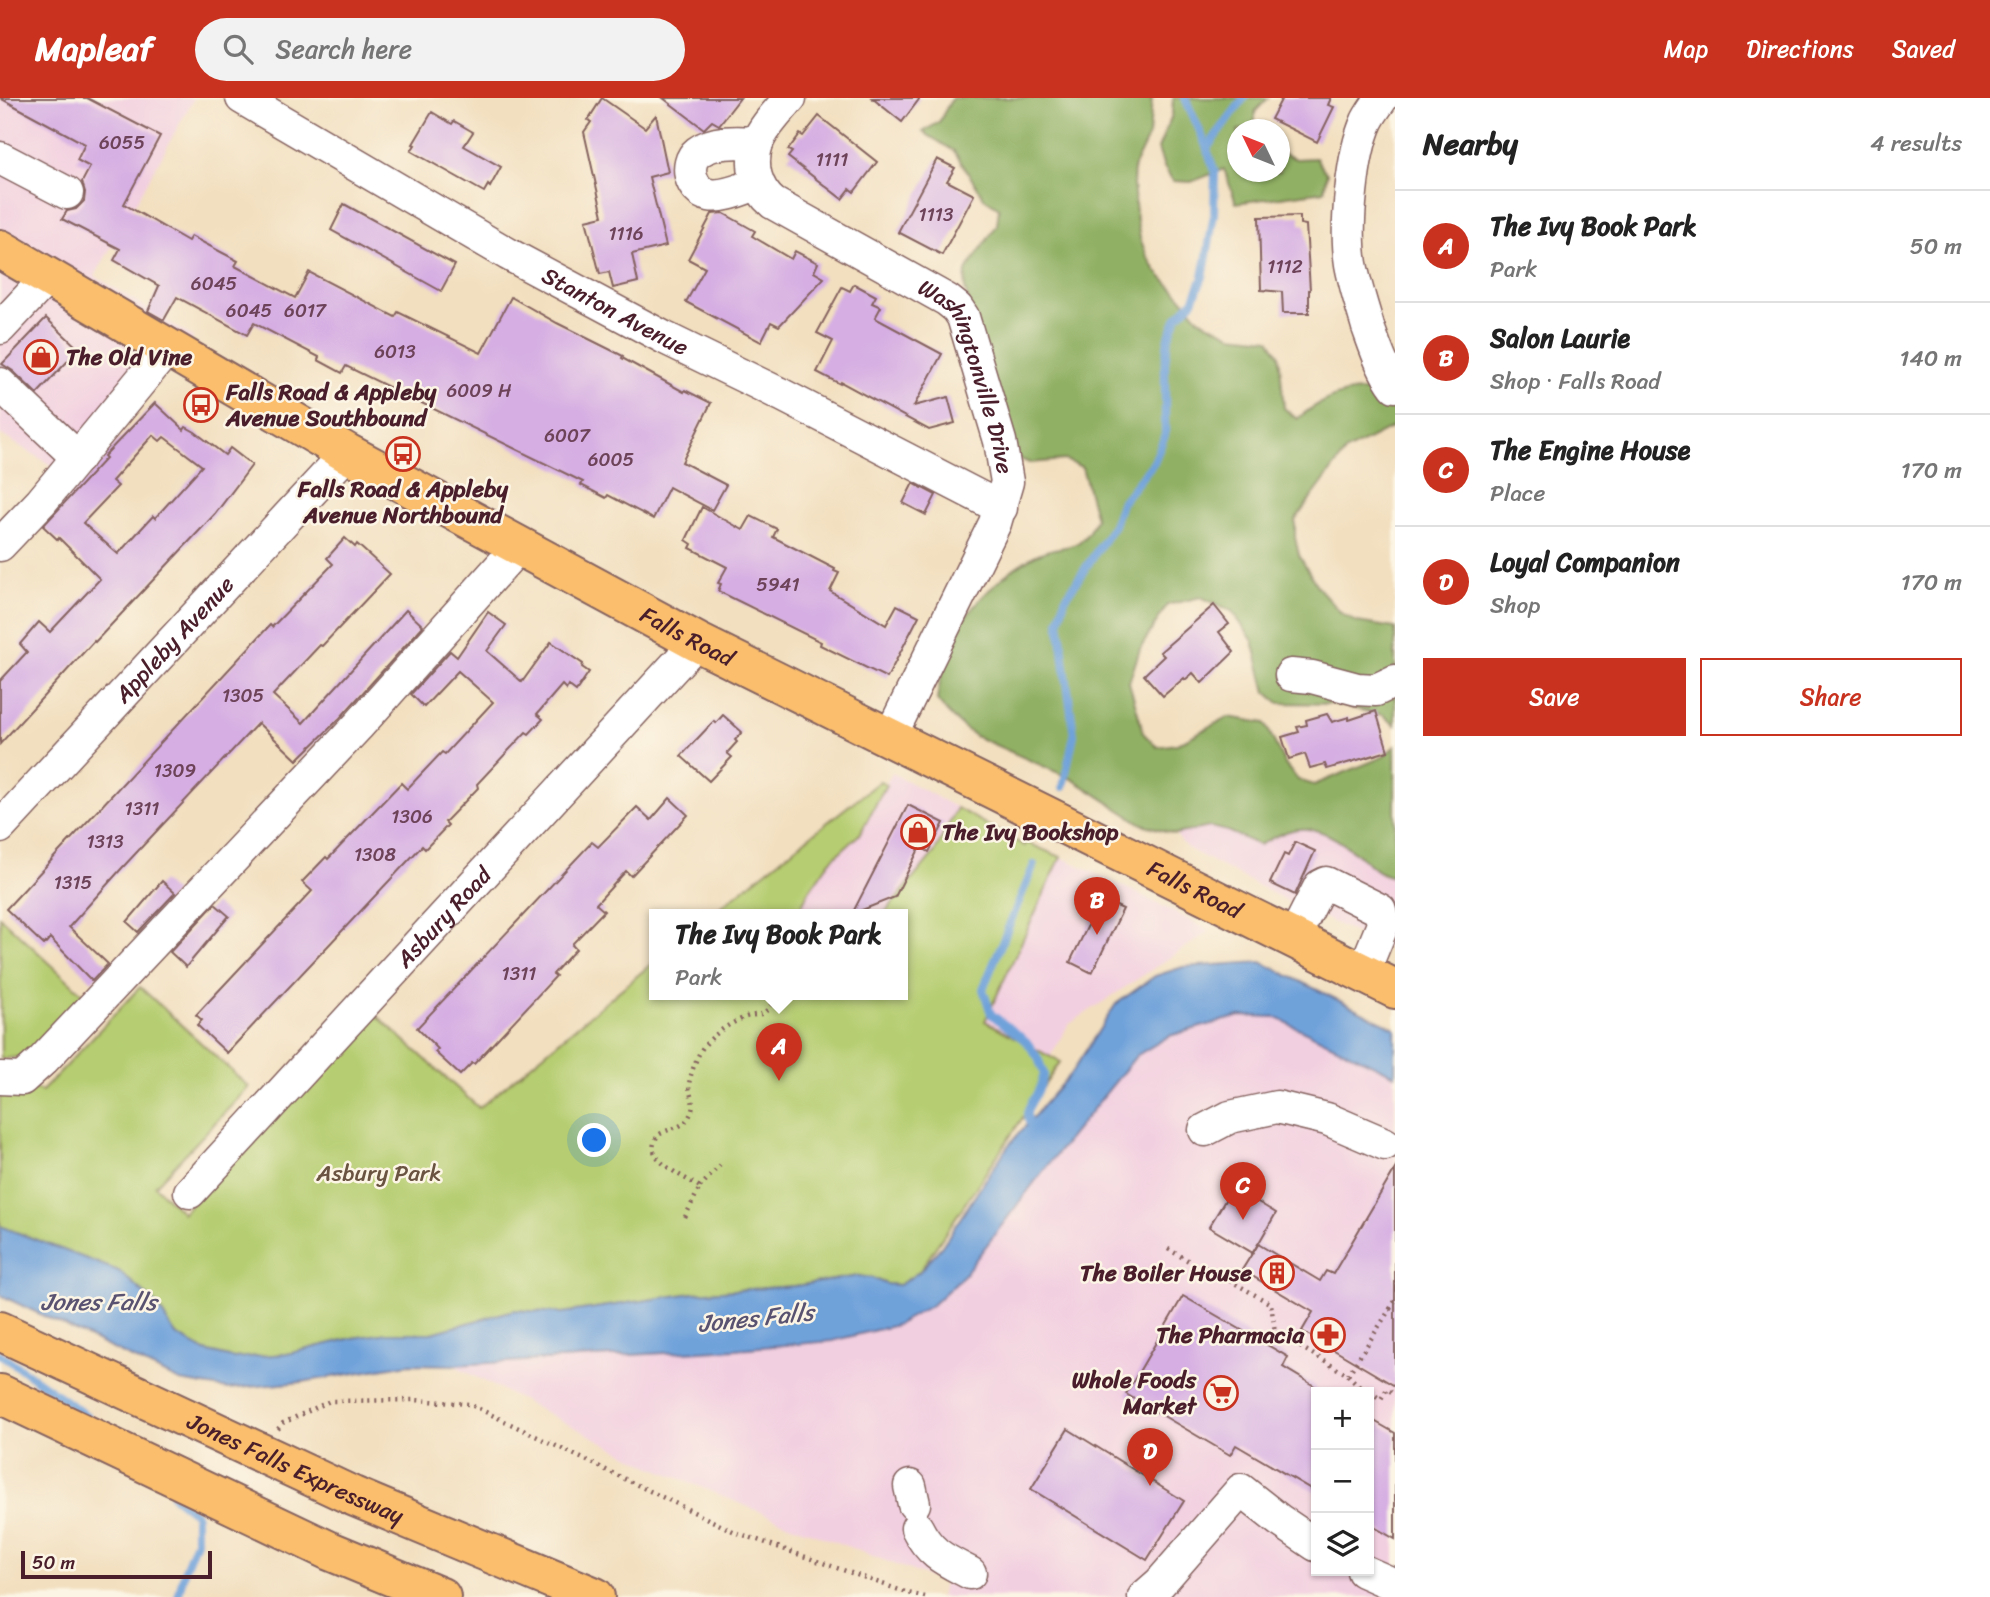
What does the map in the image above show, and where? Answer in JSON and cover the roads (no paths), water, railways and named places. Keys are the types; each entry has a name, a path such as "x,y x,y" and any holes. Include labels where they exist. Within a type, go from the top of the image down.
{"main road":[{"name":"Falls Road","path":"0,249 346,453 697,642 1379,981"},
{"name":"Jones Falls Expressway","path":"0,1331 353,1496 595,1597"},
{"path":"0,1394 330,1551 441,1597"}],"street":[{"name":"Stanton Avenue","path":"242,98 520,260 664,338 782,395 1001,508"},
{"path":"757,143 734,142 714,145 697,152 690,165 692,183 699,192 711,196 757,184 754,169 757,143 790,98"},
{"path":"1381,98 1367,120 1357,150 1349,246 1360,302 1375,346 1395,386"},
{"path":"0,158 67,194"},
{"name":"Washingtonville Drive","path":"757,184 762,194 773,203 939,295 957,308 963,317 1006,466 1007,482 995,523 889,738"},
{"path":"0,328 47,278"},
{"path":"0,545 41,502 167,349"},
{"path":"0,383 78,458"},
{"name":"Appleby Avenue","path":"0,827 346,453"},
{"path":"0,1078 22,1079 43,1060 358,726 519,546"},
{"name":"Asbury Road","path":"190,1192 697,642"},
{"path":"1291,675 1312,677 1357,689 1376,690 1395,681"},
{"path":"1293,939 1320,886 1326,883 1380,910 1382,924 1379,981"},
{"path":"1205,1130 1230,1117 1277,1107 1327,1119 1385,1144"},
{"path":"1144,1597 1160,1583 1241,1490 1311,1542"},
{"path":"914,1506 924,1540 937,1555 970,1573"},
{"path":"1374,1576 1395,1585 1381,1597"}],"water":[{"name":"Jones Falls","path":"1261,962 1395,1028 1395,1075 1275,1017 1240,1016 1169,1036 1136,1056 1046,1167 963,1276 932,1305 896,1325 832,1341 453,1365 409,1364 302,1382 228,1389 180,1381 0,1295 0,1226 119,1271 156,1304 176,1335 205,1351 233,1358 287,1354 352,1338 388,1333 432,1333 514,1310 562,1313 693,1293 795,1286 858,1276 899,1285 919,1272 942,1246 1008,1146 1072,1072 1116,1004 1155,976 1183,967"}],"waterway":[{"path":"1063,787 1074,735 1059,621 1065,599 1114,525 1121,503 1154,462 1165,435 1165,364 1168,339 1177,317 1193,301 1203,277 1207,256 1214,214 1215,172 1185,98"},
{"path":"1207,148 1244,98"},
{"path":"1034,865 983,989 991,1014 1027,1042 1038,1058 1044,1074 1027,1114 1034,1130"},
{"path":"0,1354 87,1416"},
{"path":"173,1496 196,1514 196,1541 178,1597"}],"place":[{"name":"The Old Vine","path":"41,357"},
{"name":"Falls Road & Appleby Avenue Southbound","path":"201,405"},
{"name":"Falls Road & Appleby Avenue Northbound","path":"403,454"},
{"name":"The Ivy Bookshop","path":"918,832"},
{"name":"Salon Laurie","path":"1097,935"},
{"name":"The Ivy Book Park","path":"779,1081"},
{"name":"The Engine House","path":"1243,1220"},
{"name":"The Boiler House","path":"1277,1273"},
{"name":"The Pharmacia","path":"1328,1335"},
{"name":"Whole Foods Market","path":"1221,1393"},
{"name":"Loyal Companion","path":"1150,1486"}],"park label":[{"name":"Asbury Park","path":"379,1173"}]}
